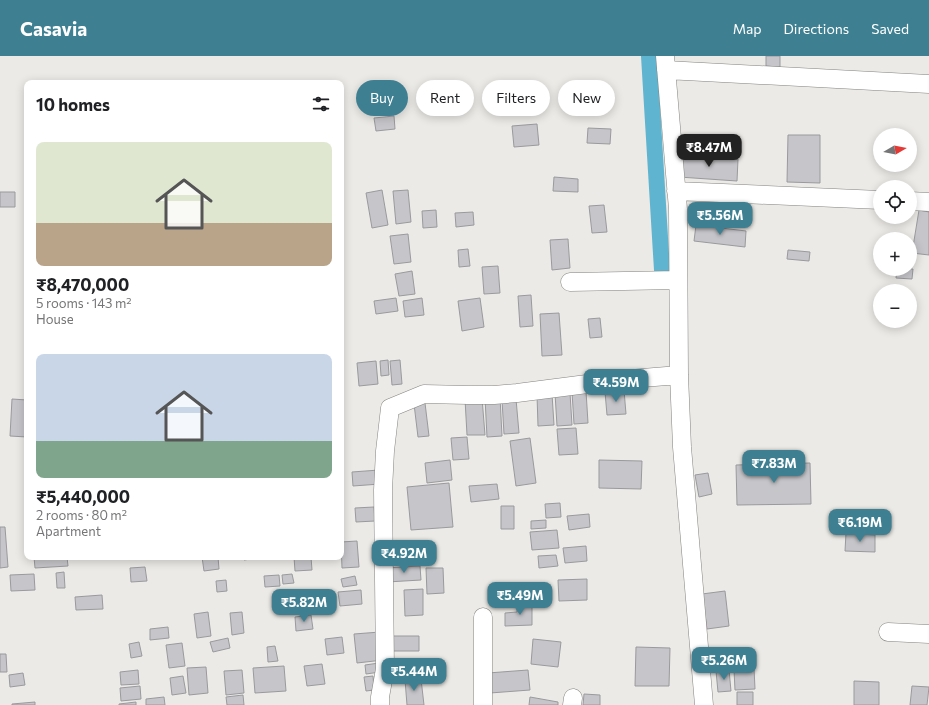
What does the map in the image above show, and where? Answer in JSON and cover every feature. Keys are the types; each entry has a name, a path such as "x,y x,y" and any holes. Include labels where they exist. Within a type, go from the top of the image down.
{"street":[{"path":"704,705 682,447 679,375 678,209 666,63 929,84"},
{"path":"676,191 873,200"},
{"path":"917,201 929,202"},
{"path":"570,282 678,280"},
{"path":"380,705 385,669 383,490 385,450 390,408 424,394 468,395 517,393 618,380 679,375"},
{"path":"483,617 483,705"},
{"path":"888,632 929,634"}],"building":[{"path":"766,56 780,56 780,67 766,66"},
{"path":"394,116 395,129 376,131 374,118"},
{"path":"537,124 539,145 514,147 512,126"},
{"path":"588,128 611,129 610,144 587,143"},
{"path":"788,135 820,135 820,183 787,182"},
{"path":"680,156 738,159 737,181 679,177"},
{"path":"554,177 578,179 578,192 553,191"},
{"path":"382,190 388,225 372,228 366,193"},
{"path":"408,190 411,222 396,224 393,191"},
{"path":"0,192 15,192 15,207 0,207"},
{"path":"604,205 607,232 592,233 589,206"},
{"path":"436,210 437,227 423,228 422,211"},
{"path":"919,210 929,212 929,255 917,254 917,232 915,232"},
{"path":"473,212 474,225 456,227 455,213"},
{"path":"696,225 746,231 745,247 694,241"},
{"path":"408,234 411,262 394,264 390,236"},
{"path":"568,239 570,268 552,270 550,240"},
{"path":"468,249 470,266 459,267 458,250"},
{"path":"788,250 810,252 809,261 787,259"},
{"path":"498,266 500,293 484,294 482,267"},
{"path":"412,271 415,294 399,296 395,274"},
{"path":"896,276 912,276 912,279 896,278"},
{"path":"531,295 533,326 520,327 518,296"},
{"path":"396,298 398,311 376,314 374,301"},
{"path":"422,298 424,315 405,317 403,301"},
{"path":"480,298 484,327 462,331 458,301"},
{"path":"559,313 562,355 542,356 540,314"},
{"path":"600,318 602,337 590,338 588,319"},
{"path":"388,360 389,375 381,376 380,361"},
{"path":"400,360 402,384 392,385 390,361"},
{"path":"376,361 378,384 359,386 357,363"},
{"path":"624,390 626,414 607,415 605,392"},
{"path":"586,391 588,423 574,424 572,392"},
{"path":"555,393 570,393 572,425 557,426"},
{"path":"552,394 554,425 538,426 537,395"},
{"path":"500,397 502,436 487,437 485,398"},
{"path":"482,398 485,435 467,435 465,399"},
{"path":"12,399 24,400 24,437 10,436"},
{"path":"516,399 519,433 504,434 502,400"},
{"path":"425,403 429,436 418,437 414,404"},
{"path":"576,428 578,454 559,455 557,429"},
{"path":"467,437 469,459 453,460 451,438"},
{"path":"530,438 536,483 516,486 510,441"},
{"path":"450,460 452,480 427,483 425,463"},
{"path":"599,460 642,461 641,489 599,488"},
{"path":"810,463 811,504 737,505 736,465"},
{"path":"379,470 380,484 353,486 352,472"},
{"path":"708,473 712,494 699,497 695,475"},
{"path":"449,483 453,527 411,530 407,487"},
{"path":"497,484 499,499 471,502 469,486"},
{"path":"560,503 561,517 546,518 545,504"},
{"path":"501,506 514,506 514,529 501,529"},
{"path":"374,507 375,521 356,522 355,508"},
{"path":"589,514 590,527 569,530 567,516"},
{"path":"546,520 546,528 531,529 531,521"},
{"path":"0,527 5,527 8,567 0,568"},
{"path":"557,530 559,548 532,550 530,532"},
{"path":"846,533 875,535 875,552 845,551"},
{"path":"357,541 359,567 342,568 342,560 344,560 344,542"},
{"path":"586,546 587,561 565,563 563,548"},
{"path":"405,550 433,551 433,563 405,562"},
{"path":"556,555 558,566 539,568 538,556"},
{"path":"34,560 67,560 68,566 35,568"},
{"path":"202,560 218,560 219,569 204,571"},
{"path":"294,560 311,560 312,570 295,571"},
{"path":"420,566 421,580 387,582 386,568"},
{"path":"145,567 147,581 131,582 130,568"},
{"path":"426,568 443,568 444,593 427,594"},
{"path":"64,572 65,588 57,588 56,573"},
{"path":"34,574 35,590 11,591 10,575"},
{"path":"292,574 294,583 283,584 282,575"},
{"path":"279,575 280,586 265,587 264,576"},
{"path":"355,576 357,585 343,587 341,579"},
{"path":"587,579 587,600 559,601 558,580"},
{"path":"226,580 227,591 217,592 216,581"},
{"path":"423,589 423,615 405,616 404,590"},
{"path":"361,590 362,604 340,606 338,592"},
{"path":"725,591 729,626 707,629 702,594"},
{"path":"102,595 103,609 76,610 75,597"},
{"path":"532,603 532,625 505,626 505,613 517,612 517,604"},
{"path":"208,612 211,636 197,638 194,614"},
{"path":"242,612 244,633 232,635 230,613"},
{"path":"311,615 313,629 296,631 295,617"},
{"path":"168,627 169,638 150,640 150,629"},
{"path":"380,632 383,660 357,663 354,634"},
{"path":"386,636 419,636 419,651 386,651"},
{"path":"342,637 344,653 327,655 325,639"},
{"path":"228,638 230,648 213,652 210,642"},
{"path":"533,639 561,642 558,667 531,664"},
{"path":"139,642 142,656 131,658 129,644"},
{"path":"182,643 185,666 169,668 166,645"},
{"path":"275,646 278,661 268,662 267,647"},
{"path":"636,647 670,648 669,686 635,686"},
{"path":"0,654 6,654 7,672 0,672"},
{"path":"379,663 380,672 366,674 365,665"},
{"path":"322,664 325,684 307,686 304,666"},
{"path":"284,666 286,691 255,693 253,668"},
{"path":"206,667 208,693 189,695 187,668"},
{"path":"754,668 755,689 735,690 734,670"},
{"path":"138,670 139,684 121,685 120,672"},
{"path":"242,670 244,693 226,695 224,671"},
{"path":"528,670 530,690 490,693 488,673"},
{"path":"729,670 731,691 718,692 716,671"},
{"path":"23,673 25,685 10,687 9,675"},
{"path":"183,676 186,693 172,695 170,678"},
{"path":"373,676 374,690 366,691 364,677"},
{"path":"421,679 424,705 407,705 405,680"},
{"path":"854,681 879,682 879,705 854,705"},
{"path":"140,686 141,699 121,701 120,688"},
{"path":"912,686 929,687 927,705 910,705"},
{"path":"737,692 753,692 753,705 737,705"},
{"path":"584,694 600,695 600,705 583,705"},
{"path":"243,695 244,705 227,705 226,697"},
{"path":"164,697 165,705 146,705 146,699"},
{"path":"530,697 558,702 558,705 529,705"},
{"path":"35,702 35,705 12,705 12,704"},
{"path":"136,702 136,705 119,705 119,704"}],"waterway":[{"path":"649,56 662,270"}]}
